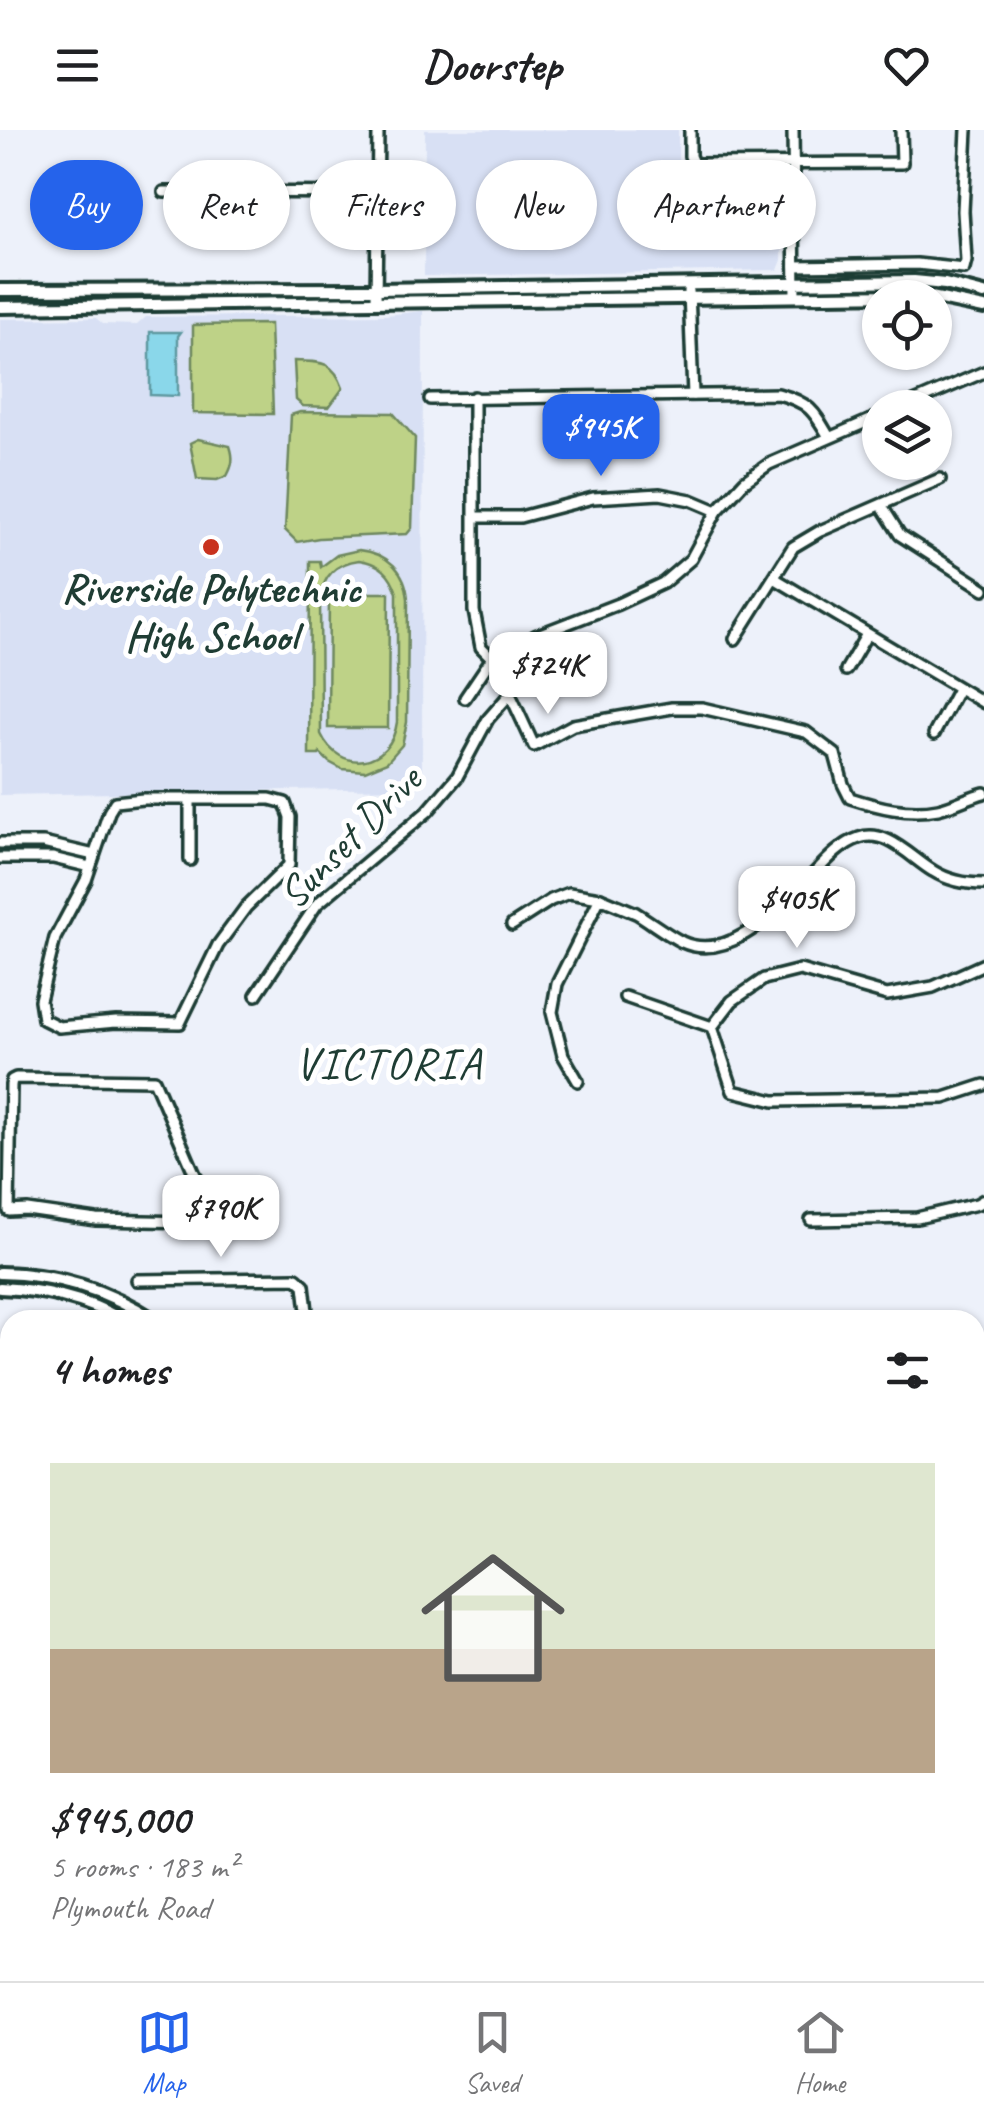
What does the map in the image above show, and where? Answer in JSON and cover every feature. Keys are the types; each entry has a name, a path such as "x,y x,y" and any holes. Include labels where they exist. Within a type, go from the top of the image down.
{"main road":[{"path":"0,308 795,282 932,282 984,294"},
{"path":"0,290 376,296 926,296 984,308"},
{"path":"0,1273 76,1282 138,1310"},
{"path":"0,1288 58,1294 101,1310"}],"street":[{"path":"377,160 378,130"},
{"path":"690,130 691,160"},
{"path":"793,130 793,160"},
{"path":"816,163 902,163 902,130"},
{"path":"795,266 916,264 964,269 967,130"},
{"path":"376,250 376,296"},
{"path":"795,250 795,295"},
{"path":"689,284 693,396"},
{"path":"942,390 984,372"},
{"path":"430,399 778,394 814,410 829,437"},
{"path":"474,397 474,610 481,647 492,658"},
{"path":"465,698 492,658 534,636 663,583 690,559 717,512 744,480 769,464 862,423"},
{"path":"735,639 793,548 806,538 936,480"},
{"path":"475,518 520,517 594,498 660,494 691,500 717,512"},
{"path":"881,505 900,535 984,589"},
{"path":"774,578 984,703"},
{"path":"846,670 866,634"},
{"path":"934,734 958,689"},
{"name":"Sunset Drive","path":"256,995 317,904 438,800 457,776 488,719 510,694 534,746 574,724 672,708 702,708 806,732 835,754 850,798 873,805 901,811 939,809 984,793"},
{"path":"190,799 190,860"},
{"path":"270,799 285,803 290,817 289,864 246,907 218,945 180,1023 116,1022 59,1027 43,1019 40,1000 55,938 94,855 115,802 270,799"},
{"path":"512,925 569,893 600,898 684,943 710,947 740,938 784,903 842,847 862,836 885,839 932,871 961,884 984,884"},
{"path":"0,843 43,842 94,855"},
{"path":"0,858 53,858 90,867"},
{"path":"578,1080 563,1055 552,1012 557,984 600,898"},
{"path":"712,1027 732,1001 764,980 800,970 886,994 933,988 984,964"},
{"path":"625,996 712,1027"},
{"path":"712,1027 733,1091 774,1101 944,1098 984,1084"},
{"path":"16,1078 152,1078 206,1200 211,1220 96,1220 9,1211 5,1142 10,1085 16,1078"},
{"path":"811,1220 917,1218 984,1200"},
{"path":"136,1280 294,1277 304,1285 307,1310"}],"shaded area":[{"path":"425,130 678,130 678,160 617,160 617,250 782,250 782,260 778,270 424,276 424,250 456,250 456,160 425,160"},
{"name":"Riverside Polytechnic High School","path":"423,311 422,768 406,788 0,795 0,319 96,318 103,324 137,325 146,317 386,315"}],"green space":[{"path":"270,324 273,414 193,413 193,325"},
{"path":"294,361 319,363 335,372 343,388 329,407 303,406 296,400"},
{"path":"393,413 415,438 412,528 407,534 297,542 285,530 291,415"},
{"path":"198,439 230,446 232,461 227,476 197,479 190,443"},
{"path":"359,550 379,555 394,565 407,589 407,722 402,745 387,762 365,771 342,769 320,753 309,755 310,561 320,561 321,567 337,555","holes":["366,561 384,570 397,593 397,722 385,749 364,760 352,760 329,747 321,734 320,599 328,577 337,568"]},
{"path":"329,593 389,593 388,728 328,728"}],"water":[{"path":"150,332 181,332 178,396 150,395"}],"place":[{"name":"Riverside Polytechnic High School","path":"211,547"}],"district":[{"name":"VICTORIA","path":"389,1063"}]}
